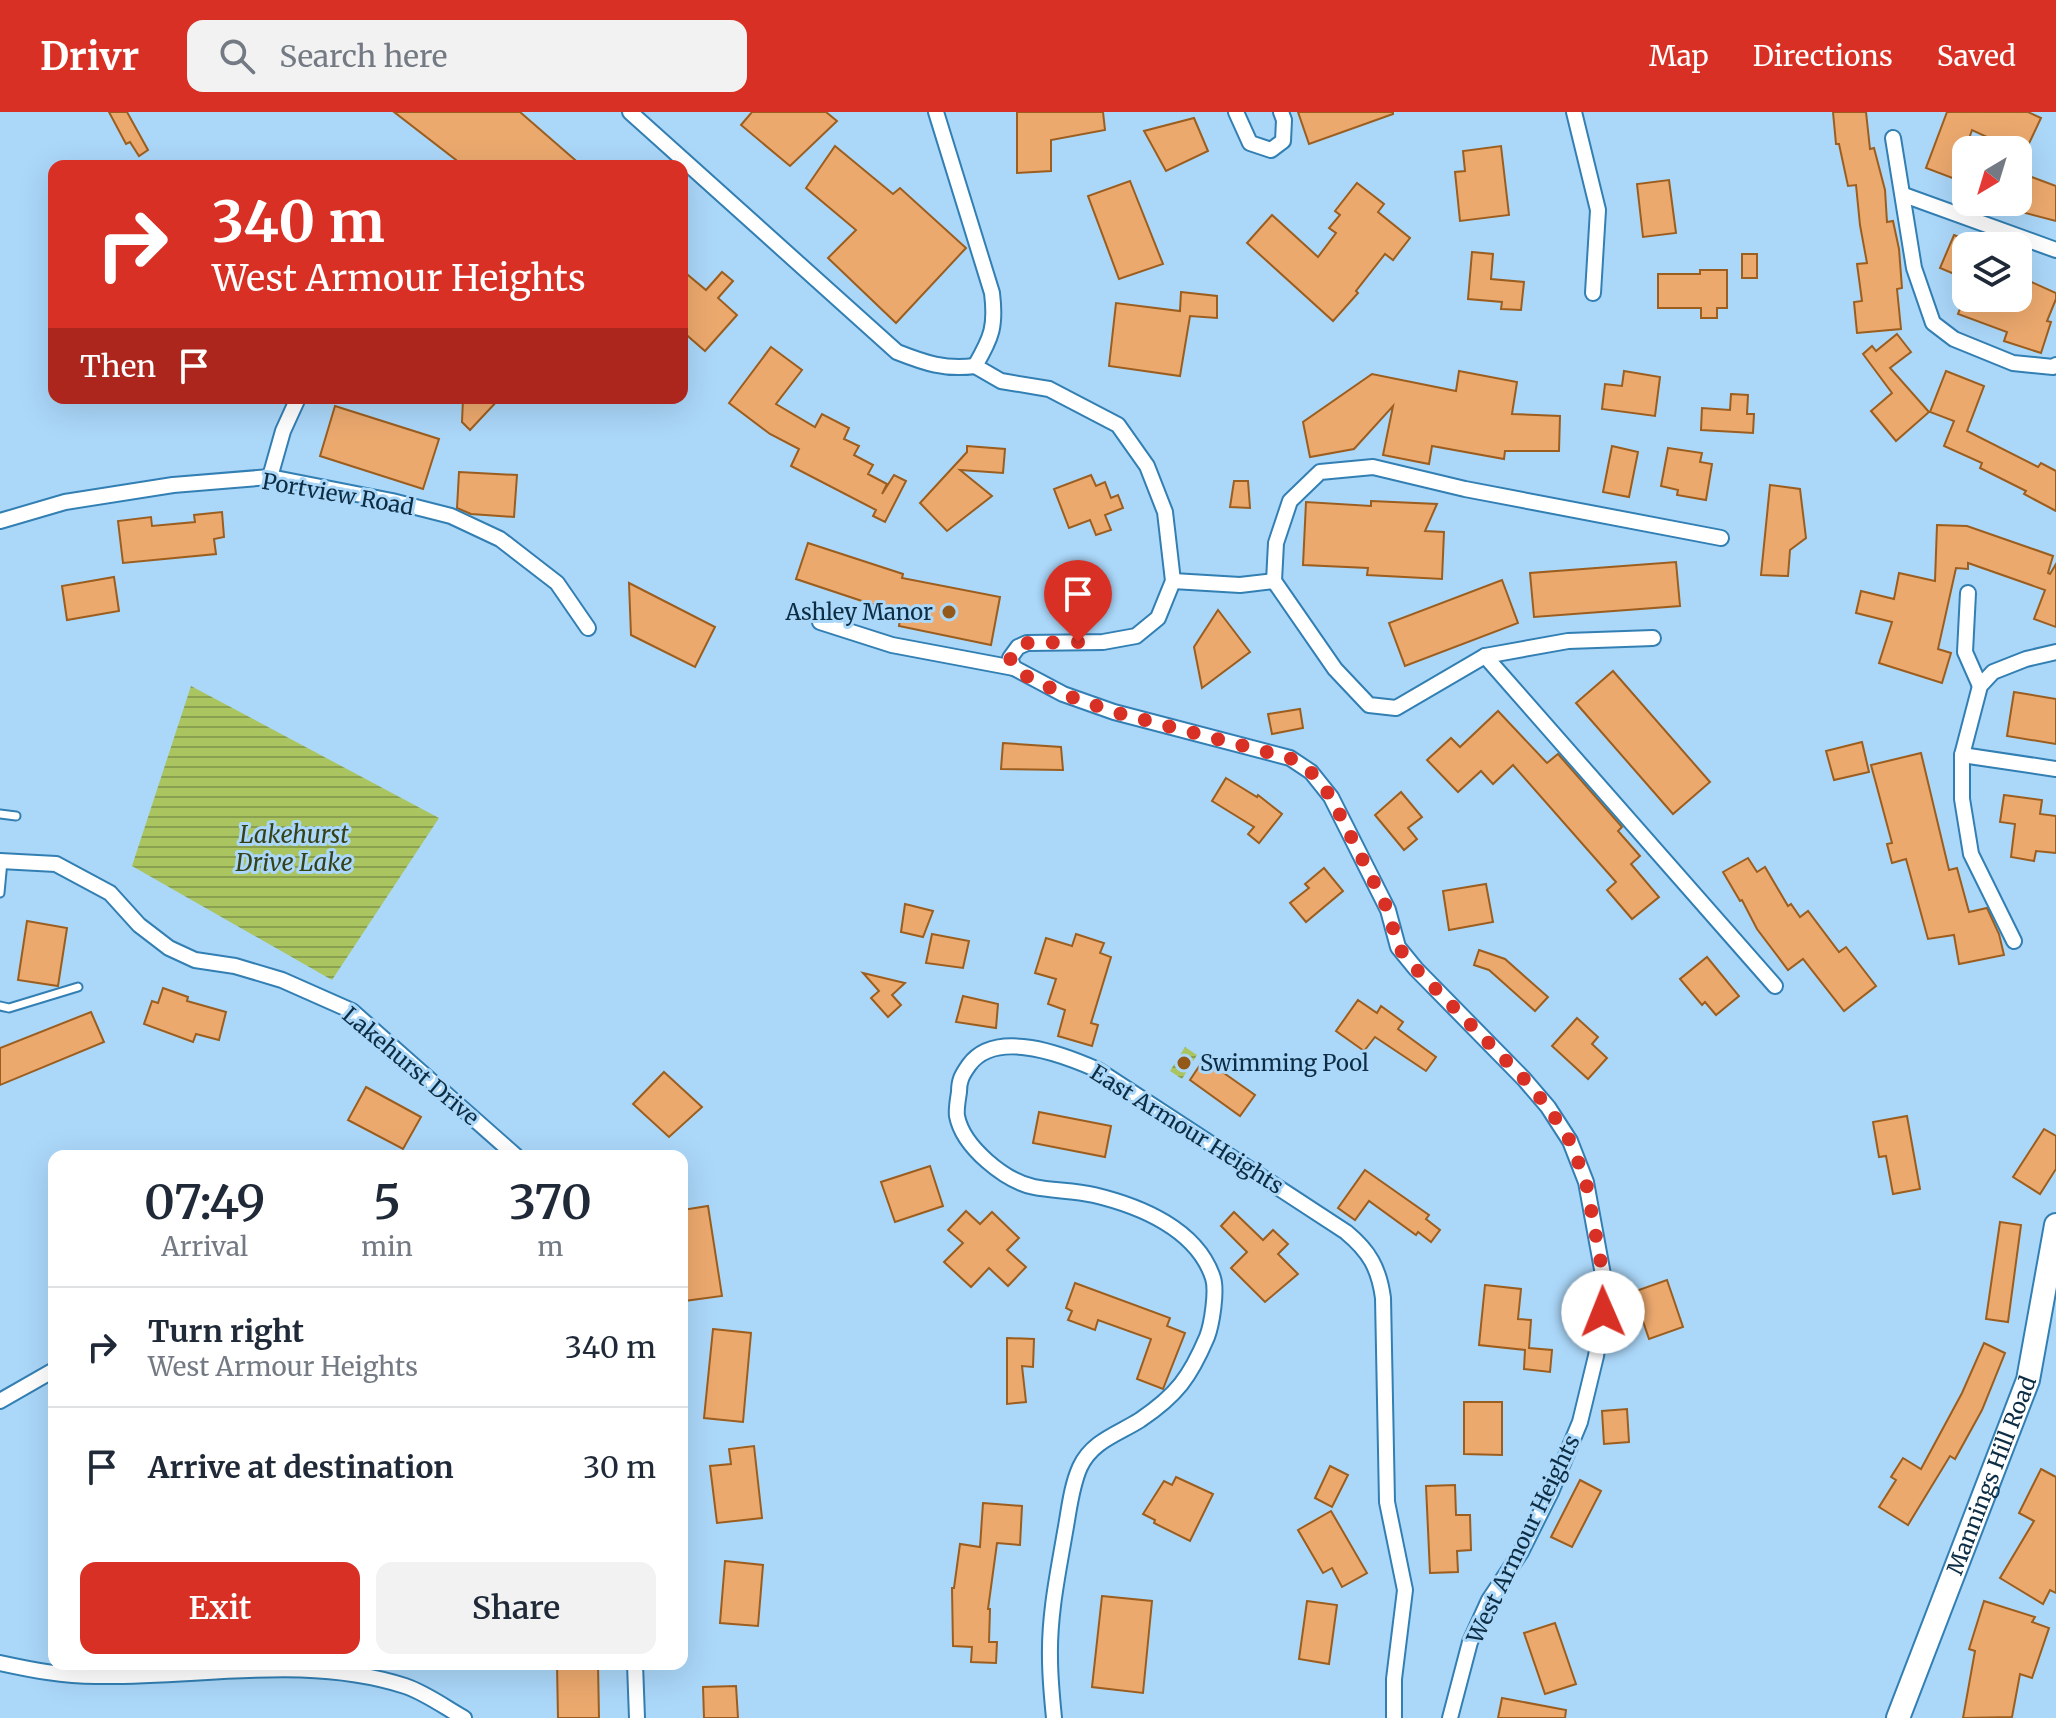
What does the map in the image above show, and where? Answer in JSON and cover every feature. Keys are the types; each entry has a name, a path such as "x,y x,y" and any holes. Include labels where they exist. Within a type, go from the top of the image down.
{"main road":[{"name":"Mannings Hill Road","path":"1898,1718 2028,1380 2056,1225"}],"street":[{"path":"630,112 683,160"},
{"path":"936,112 992,293 995,320 987,346 975,366"},
{"path":"1236,112 1250,143 1271,150 1283,141 1284,120 1281,112"},
{"path":"1574,112 1598,210 1593,293"},
{"path":"1893,138 1914,268 1933,323 1954,339 2013,363 2056,365"},
{"path":"688,164 897,352 931,366 954,369 975,366 1001,381 1049,389 1118,425 1147,466 1165,512 1173,581 1158,618 1136,636 1103,642 1027,643 1018,647 1010,658 1014,668"},
{"path":"1904,195 2056,250"},
{"path":"270,477 283,431 295,404"},
{"path":"1653,638 1568,641 1485,656 1396,708 1369,705 1335,669 1274,581 1276,543 1290,501 1320,472 1373,467 1465,489 1721,538"},
{"name":"Portview Road","path":"0,521 65,502 142,489 270,477 451,516 500,539 557,583 588,628"},
{"path":"1173,581 1240,585 1274,581"},
{"path":"1968,593 1965,652 1980,686"},
{"name":"West Armour Heights","path":"820,622 892,645 1014,668 1063,694 1114,712 1290,758 1311,772 1331,797 1388,910 1398,947 1524,1079 1548,1107 1570,1141 1586,1182 1606,1291 1596,1356 1580,1422 1551,1492 1521,1552 1489,1600 1470,1642 1450,1718"},
{"path":"2014,941 1971,854 1962,799 1962,755 1980,686 1993,672 2026,659 2056,652"},
{"path":"1485,656 1775,986"},
{"path":"1962,755 2056,769"},
{"name":"Lakehurst Drive","path":"2,861 56,864 110,893 139,925 169,948 195,960 235,966 282,980 352,1011 509,1150"},
{"name":"East Armour Heights","path":"1054,1718 1050,1656 1053,1606 1072,1491 1081,1465 1099,1442 1140,1420 1187,1380 1212,1325 1214,1279 1195,1245 1168,1224 1093,1194 1031,1186 996,1170 974,1149 957,1117 959,1080 977,1054 1002,1047 1050,1052 1098,1070 1334,1224 1360,1244 1372,1258 1380,1274 1383,1298 1387,1502 1405,1590 1394,1679 1394,1718"},
{"path":"0,1401 48,1373"},
{"path":"0,1663 54,1674 99,1676 226,1670"},
{"path":"312,1670 344,1673 408,1687 464,1718"},
{"path":"635,1670 637,1718"}],"lane":[{"path":"0,814 16,816"},
{"path":"0,893 2,861"},
{"path":"0,1006 9,1008 78,987"}],"water":[{"name":"Lakehurst Drive Lake","path":"191,686 439,818 332,980 132,866"},
{"name":"Swimming Pool","path":"1185,1047 1197,1055 1182,1079 1170,1071"}],"building":[{"path":"109,112 127,112 148,150 139,156 130,142 126,144"},
{"path":"394,112 520,112 575,160 456,160"},
{"path":"752,112 826,112 837,121 790,166 741,125"},
{"path":"1017,112 1103,112 1105,130 1051,140 1051,171 1017,173"},
{"path":"1298,112 1393,112 1393,114 1309,144"},
{"path":"1833,112 1866,112 1870,149 1874,148 1885,190 1887,222 1893,221 1899,249 1902,288 1897,289 1901,329 1857,333 1854,302 1862,301 1857,264 1867,263 1856,185 1848,186 1839,144 1836,144"},
{"path":"1947,112 2028,112 2041,118 2032,137 1985,136 1972,130 1970,136 1952,136 1952,178 1926,168"},
{"path":"1194,118 1208,151 1166,171 1144,131"},
{"path":"835,146 893,194 900,188 966,248 896,323 828,258 856,230 806,188"},
{"path":"1501,146 1509,215 1460,221 1455,172 1465,171 1463,151"},
{"path":"2032,177 2056,186 2056,221 2032,215"},
{"path":"1669,180 1676,233 1643,237 1637,184"},
{"path":"1130,181 1163,264 1119,279 1088,196"},
{"path":"1357,183 1384,204 1378,212 1410,238 1393,260 1385,254 1356,291 1358,293 1333,321 1247,243 1272,215 1318,257 1336,233 1329,228 1340,215 1335,211"},
{"path":"1952,240 1952,273 1940,268"},
{"path":"1472,252 1493,254 1491,279 1524,282 1521,310 1501,309 1502,302 1468,299"},
{"path":"1742,254 1757,254 1757,278 1742,278"},
{"path":"1700,270 1727,270 1727,308 1717,308 1717,318 1701,318 1701,308 1658,308 1658,274 1700,274"},
{"path":"722,272 733,281 718,298 737,315 705,351 688,336 688,275 706,290"},
{"path":"2032,282 2056,293 2041,353 2004,341 2007,332 1958,314 2032,312"},
{"path":"1181,292 1217,296 1217,318 1190,316 1180,376 1109,366 1116,303 1180,311"},
{"path":"1897,334 1911,352 1890,368 1929,412 1896,441 1871,411 1892,393 1863,354 1872,346 1876,351"},
{"path":"771,347 802,370 776,404 815,427 822,414 849,428 844,439 859,446 854,455 873,465 868,474 887,484 882,494 894,475 906,481 885,522 873,516 876,510 791,466 799,449 770,434 729,403"},
{"path":"1459,371 1517,382 1512,414 1560,416 1559,451 1505,451 1504,459 1432,446 1429,464 1383,455 1393,406 1354,449 1310,457 1303,422 1372,374 1456,391"},
{"path":"1624,371 1660,377 1655,416 1602,409 1605,384 1622,386"},
{"path":"1946,371 1984,386 1967,431 2038,467 2041,463 2056,471 2056,511 2024,494 2026,491 1980,468 1982,463 1944,446 1954,421 1930,412"},
{"path":"1731,394 1748,395 1747,414 1754,414 1753,433 1701,430 1702,408 1730,410"},
{"path":"463,404 494,404 470,430 462,422"},
{"path":"335,406 439,439 423,489 320,456"},
{"path":"967,446 1005,449 1003,473 960,470 992,496 947,531 920,503 967,452"},
{"path":"1612,446 1638,452 1629,497 1603,492"},
{"path":"1668,448 1702,453 1700,462 1712,464 1706,500 1677,495 1678,490 1661,486"},
{"path":"459,472 517,475 514,517 471,514 457,508"},
{"path":"1091,475 1096,486 1105,482 1111,498 1118,495 1123,508 1105,515 1111,530 1096,535 1090,520 1069,528 1054,489"},
{"path":"1234,481 1248,481 1250,508 1230,507"},
{"path":"1770,485 1800,489 1806,538 1790,550 1788,576 1761,575"},
{"path":"1371,501 1437,504 1425,531 1444,532 1442,579 1367,575 1368,568 1303,565 1306,502 1371,506"},
{"path":"222,512 224,537 214,539 216,554 123,563 118,521 151,517 152,526 195,522 194,515"},
{"path":"1937,525 1967,526 2053,556 2050,574 2056,564 2056,627 2034,619 2045,590 1968,563 1968,569 1956,568 1938,649 1951,653 1942,683 1879,663 1892,622 1856,613 1861,591 1894,599 1899,573 1935,581"},
{"path":"808,543 903,574 902,578 1000,597 991,645 899,626 901,614 796,579"},
{"path":"1676,562 1680,606 1534,617 1530,573"},
{"path":"114,577 119,611 67,620 62,586"},
{"path":"1502,580 1518,623 1405,666 1389,623"},
{"path":"629,583 715,627 695,667 631,635"},
{"path":"1218,610 1250,652 1202,688 1194,647"},
{"path":"1613,671 1710,782 1673,814 1576,703"},
{"path":"2014,692 2056,699 2056,744 2007,736"},
{"path":"1300,709 1303,728 1272,734 1268,714"},
{"path":"1498,711 1547,763 1558,754 1622,827 1618,831 1640,856 1631,864 1659,897 1632,919 1607,890 1616,882 1513,765 1493,784 1481,771 1458,792 1427,760 1451,738 1460,747"},
{"path":"1862,742 1869,772 1834,780 1826,751"},
{"path":"1003,743 1061,747 1063,770 1001,769"},
{"path":"1921,753 1949,870 1957,868 1969,912 1987,908 1999,934 2004,955 1959,964 1954,935 1928,939 1906,859 1892,863 1887,844 1892,843 1871,765"},
{"path":"1226,778 1258,795 1282,814 1259,843 1248,834 1254,827 1212,801"},
{"path":"1401,792 1422,817 1408,828 1417,839 1404,850 1375,815"},
{"path":"2004,795 2042,800 2040,814 2056,816 2056,853 2036,851 2034,861 2011,857 2015,824 2000,822"},
{"path":"1748,858 1757,872 1765,867 1788,906 1791,904 1800,917 1808,911 1839,952 1846,947 1876,986 1844,1011 1803,959 1788,970 1757,929 1723,872"},
{"path":"1324,868 1343,891 1306,922 1290,903 1309,888 1305,884"},
{"path":"1486,884 1493,922 1449,930 1443,891"},
{"path":"905,904 933,911 923,937 901,932"},
{"path":"27,921 67,928 58,986 18,980"},
{"path":"932,934 969,941 963,968 926,963"},
{"path":"1076,934 1104,943 1100,953 1111,957 1091,1023 1098,1025 1092,1046 1058,1036 1065,1010 1048,1004 1056,979 1035,973 1046,938 1072,946"},
{"path":"1479,950 1505,959 1548,997 1535,1011 1489,970 1474,965"},
{"path":"1707,957 1739,996 1716,1015 1705,1002 1702,1005 1680,979"},
{"path":"863,973 905,983 892,995 901,1005 888,1017 871,998 879,991"},
{"path":"163,988 188,997 187,1001 226,1012 219,1040 196,1034 193,1042 144,1024 152,1001 158,1003"},
{"path":"963,996 998,1004 996,1028 956,1022"},
{"path":"1358,1000 1377,1013 1381,1006 1403,1022 1398,1029 1436,1057 1426,1071 1375,1037 1364,1051 1336,1031"},
{"path":"91,1012 104,1042 0,1085 0,1048"},
{"path":"1577,1018 1598,1037 1592,1044 1607,1058 1588,1079 1552,1046"},
{"path":"1204,1059 1255,1095 1240,1116 1190,1080"},
{"path":"664,1072 702,1107 669,1137 633,1104"},
{"path":"366,1087 421,1117 403,1149 348,1120"},
{"path":"1039,1112 1111,1126 1105,1157 1033,1143"},
{"path":"1907,1116 1920,1189 1893,1194 1886,1156 1879,1157 1873,1122"},
{"path":"2044,1129 2056,1136 2056,1169 2040,1194 2013,1177"},
{"path":"930,1166 943,1206 895,1222 881,1182"},
{"path":"1365,1170 1429,1215 1426,1219 1440,1230 1431,1242 1418,1232 1416,1235 1369,1201 1355,1220 1338,1208"},
{"path":"708,1206 722,1296 688,1300 688,1209"},
{"path":"966,1211 980,1224 992,1212 1019,1238 1007,1250 1026,1267 1008,1286 989,1268 971,1287 944,1262 963,1243 948,1230"},
{"path":"1234,1212 1263,1240 1273,1230 1288,1244 1278,1254 1298,1274 1265,1302 1231,1268 1247,1252 1221,1226"},
{"path":"2000,1222 2021,1225 2008,1322 1986,1319"},
{"path":"1667,1280 1683,1327 1649,1339 1633,1292"},
{"path":"1075,1283 1170,1318 1167,1326 1185,1333 1163,1389 1137,1379 1151,1339 1098,1320 1095,1330 1068,1320 1072,1311 1066,1308"},
{"path":"1485,1285 1521,1289 1518,1319 1531,1320 1529,1348 1552,1350 1550,1372 1524,1369 1525,1350 1479,1345"},
{"path":"713,1329 751,1333 743,1422 704,1418"},
{"path":"1007,1338 1034,1339 1033,1367 1022,1366 1026,1402 1007,1404"},
{"path":"1984,1343 2005,1353 1982,1410 1955,1459 1950,1456 1908,1525 1879,1507 1896,1480 1891,1477 1903,1458 1921,1469 1962,1393"},
{"path":"1464,1402 1502,1402 1502,1455 1464,1454"},
{"path":"1627,1409 1629,1442 1604,1444 1602,1411"},
{"path":"754,1446 762,1518 717,1523 710,1466 731,1464 729,1449"},
{"path":"1330,1466 1348,1475 1332,1507 1315,1498"},
{"path":"2041,1469 2056,1477 2056,1593 2050,1590 2043,1604 2000,1578 2034,1521 2019,1513"},
{"path":"1176,1477 1213,1494 1190,1541 1143,1514 1164,1481 1172,1485"},
{"path":"1580,1480 1601,1491 1572,1547 1551,1537"},
{"path":"1455,1485 1456,1515 1470,1515 1471,1550 1457,1551 1458,1572 1430,1573 1426,1486"},
{"path":"983,1503 1022,1506 1020,1545 997,1543 988,1609 989,1642 997,1642 996,1663 971,1662 972,1647 953,1646 952,1588 960,1544 980,1547"},
{"path":"1331,1511 1367,1573 1342,1587 1332,1568 1323,1573 1298,1530"},
{"path":"725,1561 763,1565 758,1626 720,1623"},
{"path":"1102,1596 1152,1601 1143,1693 1092,1687"},
{"path":"1307,1601 1337,1605 1329,1664 1299,1659"},
{"path":"1984,1601 2035,1617 2032,1622 2049,1628 2032,1678 2020,1674 2012,1717 1963,1718 1975,1651 1969,1649"},
{"path":"1555,1623 1576,1684 1545,1694 1524,1633"},
{"path":"557,1670 598,1670 599,1718 558,1718"},
{"path":"736,1686 738,1718 704,1718 703,1687"},
{"path":"1502,1698 1566,1710 1565,1718 1498,1718"}],"place":[{"name":"Ashley Manor","path":"949,612"},
{"name":"Swimming Pool","path":"1184,1063"}],"route":[{"path":"1078,642 1027,643 1018,647 1010,658 1014,668 1024,675 1063,694 1114,712 1290,758 1311,772 1331,797 1388,910 1398,947 1524,1079 1548,1107 1570,1141 1586,1182 1606,1291 1603,1312"}]}
